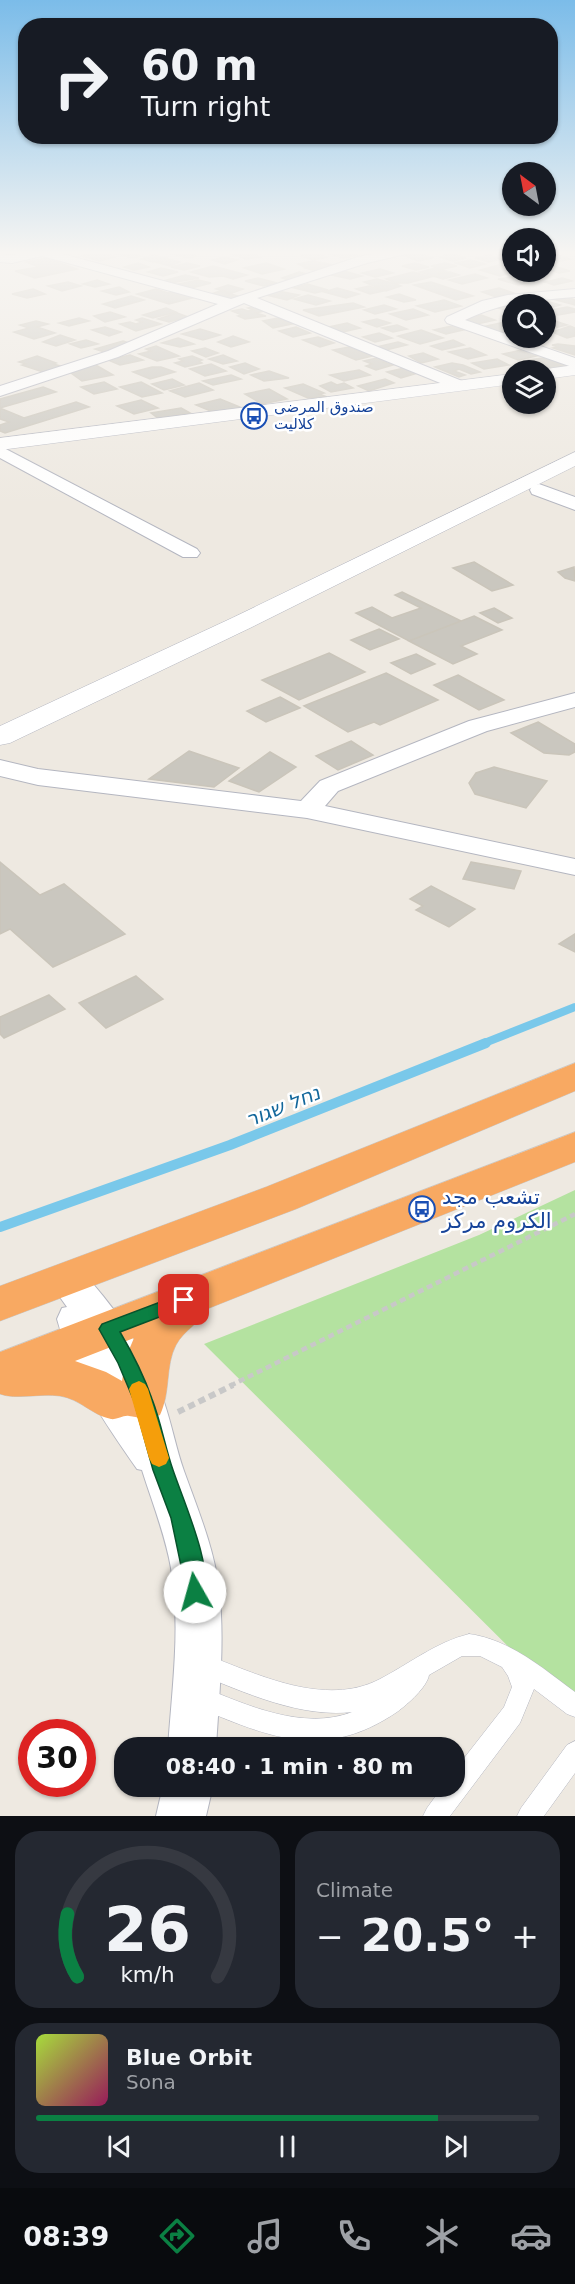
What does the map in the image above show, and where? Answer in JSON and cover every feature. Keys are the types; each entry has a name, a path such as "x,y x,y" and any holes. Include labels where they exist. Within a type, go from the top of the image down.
{"highway":[{"path":"0,1304 281,1198 575,1076"},
{"path":"0,1371 533,1165 575,1146"},
{"path":"0,1379 36,1375 55,1376 91,1386 136,1409 154,1339 181,1310 203,1292"}],"street":[{"path":"0,391 113,354 156,336"},
{"path":"329,336 461,386"},
{"path":"497,336 575,363"},
{"path":"556,373 575,370"},
{"path":"0,444 502,380"},
{"path":"0,451 190,553"},
{"path":"0,737 241,623 575,458"},
{"path":"0,746 575,472"},
{"path":"538,490 575,504"},
{"path":"307,810 329,786 478,726 575,700"},
{"path":"0,768 38,777 307,810 575,867"},
{"path":"66,1279 136,1409 126,1421 163,1470 181,1518 194,1572 198,1634 193,1737"},
{"path":"181,1816 186,1797"}],"lane":[{"path":"196,1679 273,1690 314,1700 353,1701 390,1687 434,1659 470,1644 494,1650 575,1706"},
{"path":"435,1816 512,1715 523,1687 517,1669 494,1650"},
{"path":"196,1679 259,1722 311,1732 352,1725 392,1702 434,1659"},
{"path":"529,1816 575,1753"}],"path":[{"path":"136,1409 575,1214"}],"green space":[{"path":"575,1190 575,1713 204,1344 479,1235"}],"building":[{"path":"25,336 45,336 34,339"},
{"path":"58,336 75,340 56,346 43,342"},
{"path":"188,336 217,336 203,340"},
{"path":"233,336 249,342 231,347 218,342"},
{"path":"386,336 392,338 375,342 363,337"},
{"path":"398,336 437,336 443,338 420,344"},
{"path":"318,337 334,343 320,347 303,340"},
{"path":"178,338 194,344 180,347 162,343"},
{"path":"86,340 98,344 81,348 70,344"},
{"path":"453,340 464,345 442,350 431,346"},
{"path":"123,341 132,344 104,352 95,349"},
{"path":"398,342 407,345 386,350 376,347"},
{"path":"556,344 575,346 575,355 553,348 558,347"},
{"path":"156,346 179,356 157,361 139,354 151,351 146,349"},
{"path":"349,347 372,356 356,360 333,350"},
{"path":"205,348 218,353 206,357 192,351"},
{"path":"470,348 486,355 468,359 449,352"},
{"path":"526,349 541,355 518,360 503,354"},
{"path":"423,353 438,359 421,363 409,356"},
{"path":"130,355 143,360 120,365 108,360"},
{"path":"223,355 237,361 223,364 209,359"},
{"path":"37,356 61,366 43,372 19,362"},
{"path":"192,356 202,360 199,361 202,363 185,367 175,363 183,361 179,359"},
{"path":"381,357 390,360 384,362 393,365 376,370 366,366 372,364 364,361"},
{"path":"549,357 556,360 529,360"},
{"path":"497,359 502,362 502,366 484,369 472,363"},
{"path":"556,360 570,366 556,368"},
{"path":"245,363 259,369 244,374 230,367"},
{"path":"452,363 480,372 471,374 459,369 454,371 465,375 459,377 435,367"},
{"path":"94,364 113,375 82,381 71,373"},
{"path":"211,364 226,371 205,376 190,369"},
{"path":"161,367 175,372 150,379 133,372"},
{"path":"404,368 418,373 401,378 387,372"},
{"path":"359,370 370,375 344,381 330,375"},
{"path":"269,371 289,378 264,381 251,375"},
{"path":"231,375 241,379 213,385 203,381"},
{"path":"172,379 184,385 164,390 152,384"},
{"path":"385,379 394,383 369,391 358,386"},
{"path":"104,382 117,389 94,394 81,387"},
{"path":"141,382 162,393 142,397 120,387"},
{"path":"331,382 337,385 344,383 353,388 331,392 320,386"},
{"path":"199,383 213,390 185,397 170,391"},
{"path":"303,384 324,393 319,394 327,397 308,398 285,388"},
{"path":"43,387 56,392 0,408 0,399"},
{"path":"269,389 287,399 262,404 245,394"},
{"path":"220,399 242,408 213,412 196,405"},
{"path":"141,400 158,408 134,414 117,406"},
{"path":"76,402 89,407 5,433 0,431 0,425 9,422 0,419 0,408 24,418"},
{"path":"181,408 190,413 159,419 151,413"},
{"path":"474,562 513,585 492,591 453,568"},
{"path":"574,567 575,581 565,578 558,572"},
{"path":"402,592 461,621 409,641 356,613 372,607 392,618 421,608 395,595"},
{"path":"494,608 512,618 498,623 480,613"},
{"path":"474,616 502,630 461,646 477,654 453,664 409,641"},
{"path":"379,629 399,639 370,650 351,640"},
{"path":"329,653 365,672 299,700 262,680"},
{"path":"416,654 435,664 411,674 391,663"},
{"path":"386,673 438,700 380,725 374,722 348,732 304,706"},
{"path":"458,675 504,700 479,710 434,685"},
{"path":"280,697 300,708 266,722 247,711"},
{"path":"538,722 575,744 575,752 569,755 544,753 511,733"},
{"path":"351,741 373,755 338,770 316,756"},
{"path":"189,751 239,768 214,787 149,779"},
{"path":"270,752 296,767 259,792 229,781"},
{"path":"494,767 547,781 526,808 475,794 469,783 476,773"},
{"path":"0,862 40,895 64,884 125,934 53,967 10,929 0,934"},
{"path":"471,862 521,871 514,889 463,879"},
{"path":"431,886 475,909 449,927 416,910 423,906 410,899"},
{"path":"575,934 575,952 559,944"},
{"path":"136,976 163,999 106,1028 79,1003"},
{"path":"49,995 65,1009 4,1038 0,1034 0,1017"}],"waterway":[{"name":"נחל שגור","path":"482,1044 575,1007"},
{"name":"נחל שגור","path":"0,1227 230,1145 486,1043"}],"slow traffic":[{"path":"139,1389 159,1458"}],"place":[{"name":"صندوق المرضى كلاليت","path":"254,416"},
{"name":"تشعب مجد الكروم مركز","path":"422,1209"}],"route":[{"path":"184,1300 109,1329 127,1361 143,1401 163,1470 181,1518 194,1572 195,1592"}]}
